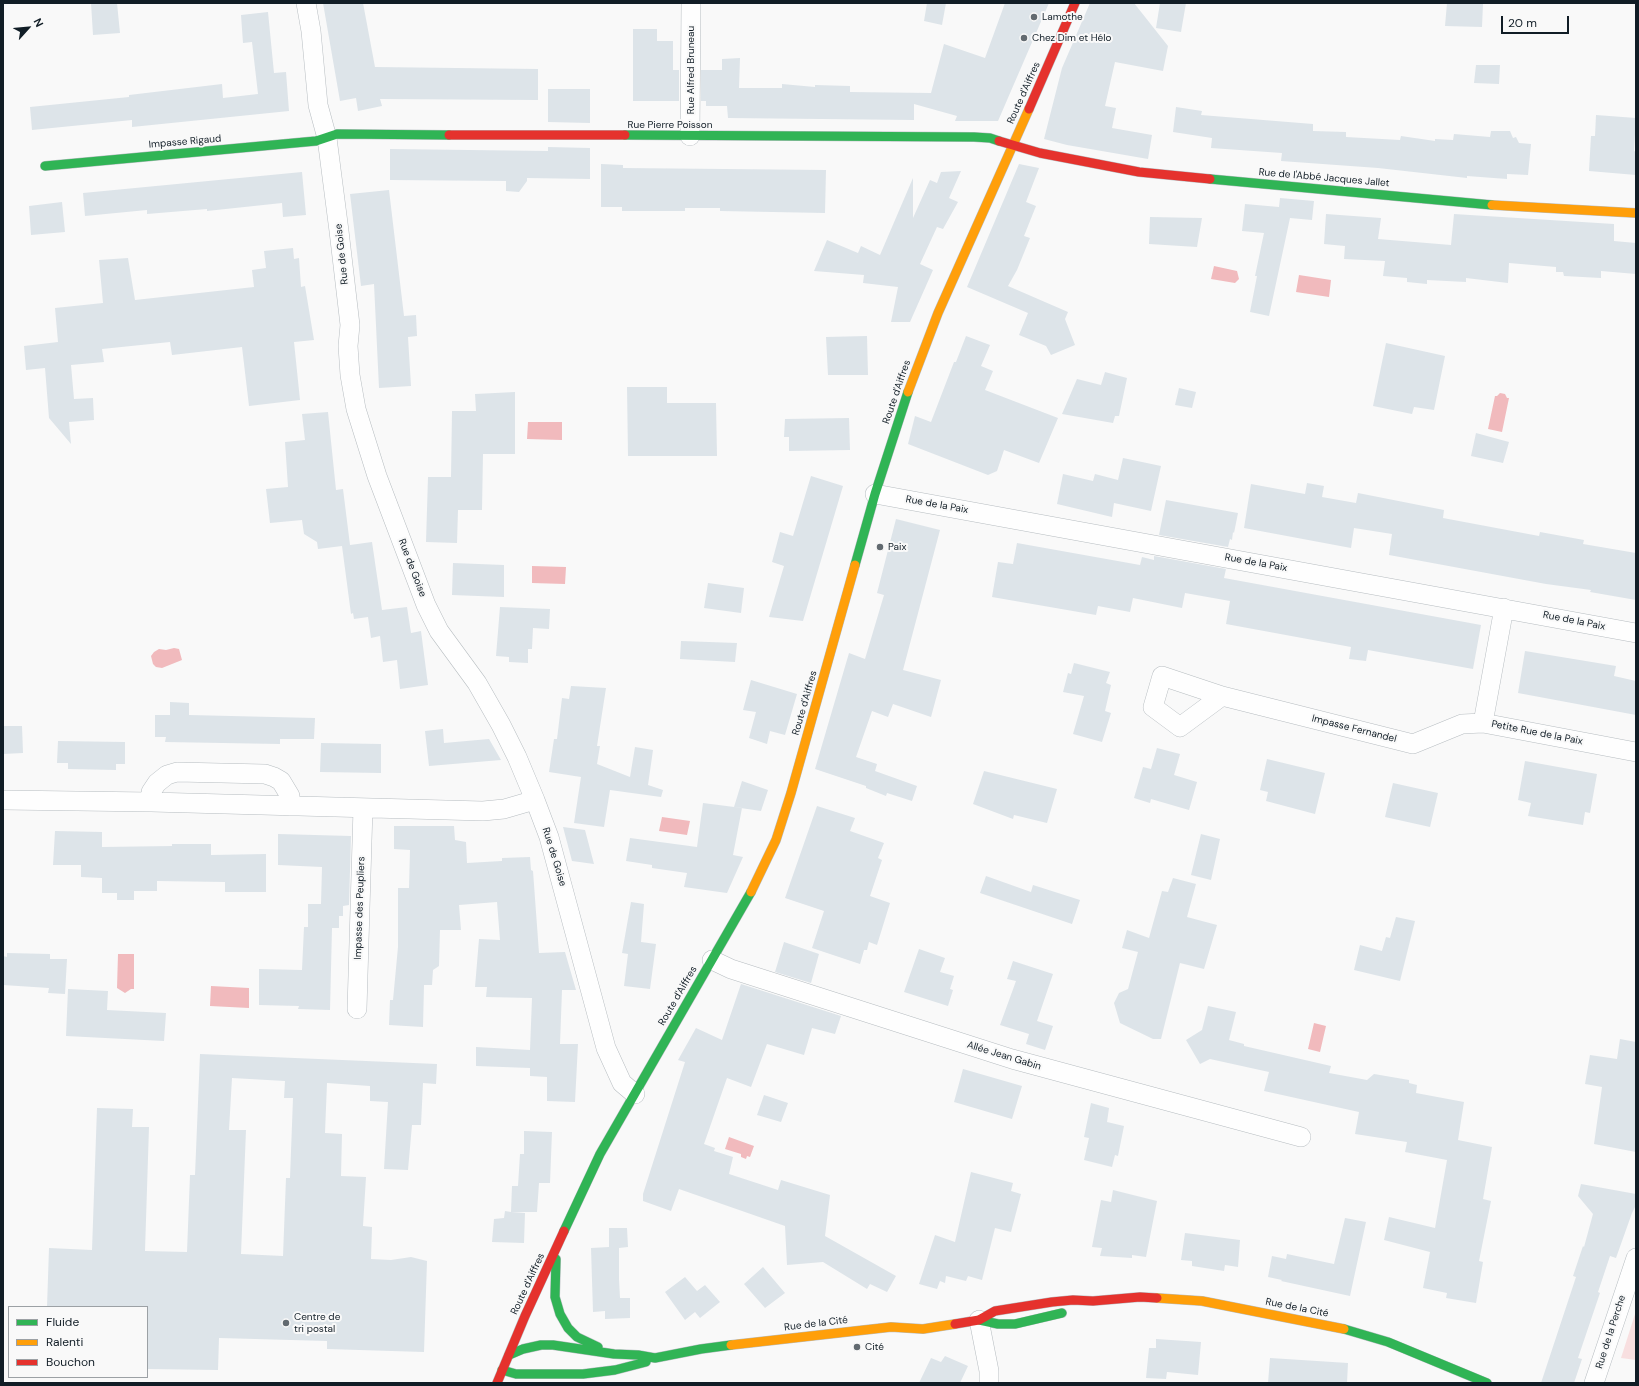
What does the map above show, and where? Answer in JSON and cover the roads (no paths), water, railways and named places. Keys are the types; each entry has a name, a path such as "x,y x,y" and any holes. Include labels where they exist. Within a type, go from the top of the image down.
{"street":[{"name":"Rue de Goise","path":"306,3 311,31 318,105 327,138 350,325 348,346 350,375 356,409 377,476 426,605 444,637 477,682 517,757 535,800 549,837 606,1048 622,1083 635,1094"},
{"name":"Rue Alfred Bruneau","path":"690,136 691,3"},
{"name":"Route d'Aiffres","path":"497,1383 525,1316 600,1154 753,889 776,840 791,794 875,494 910,385 938,313 1075,3"},
{"name":"Rue Pierre Poisson","path":"327,138 337,134 974,137 990,138 1012,145"},
{"name":"Impasse Rigaud","path":"45,166 316,141 327,138"},
{"name":"Rue de l'Abbé Jacques Jallet","path":"1012,145 1040,153 1139,172 1478,204 1636,213"},
{"name":"Rue de la Paix","path":"875,494 1636,633"},
{"name":"Petite Rue de la Paix","path":"1504,608 1483,723 1636,752"},
{"name":"Impasse Fernandel","path":"1222,696 1413,744 1462,724 1483,723"},
{"path":"152,802 152,792 156,783 168,775 177,772 265,774 281,781 290,796 290,806"},
{"path":"3,800 152,802 483,811 504,809 535,800"},
{"name":"Impasse des Peupliers","path":"357,1009 363,808"},
{"name":"Allée Jean Gabin","path":"712,960 731,969 1012,1059 1302,1137"},
{"name":"Rue de la Cité","path":"556,1248 554,1296 560,1314 568,1328 577,1337 614,1354"},
{"name":"Rue de la Perche","path":"1594,1383 1636,1258"},
{"name":"Rue de la Cité","path":"502,1370 516,1374 583,1374 615,1370 641,1364 655,1358 700,1349 890,1327 923,1329 979,1320 995,1311 1016,1307 1073,1300 1093,1301 1140,1297 1202,1301 1336,1326 1388,1342 1487,1383"},
{"name":"Rue de la Cité","path":"979,1320 998,1324 1015,1324 1071,1310 1093,1301"},
{"path":"979,1320 989,1371 989,1383"},
{"name":"Rue de la Cité","path":"509,1354 541,1345 655,1358"}],"place":[{"name":"Lamothe","path":"1034,17"},
{"name":"Chez Dim et Hélo","path":"1024,38"},
{"name":"Paix","path":"880,547"},
{"name":"Centre de tri postal","path":"286,1323"},
{"name":"Cité","path":"857,1347"}]}
